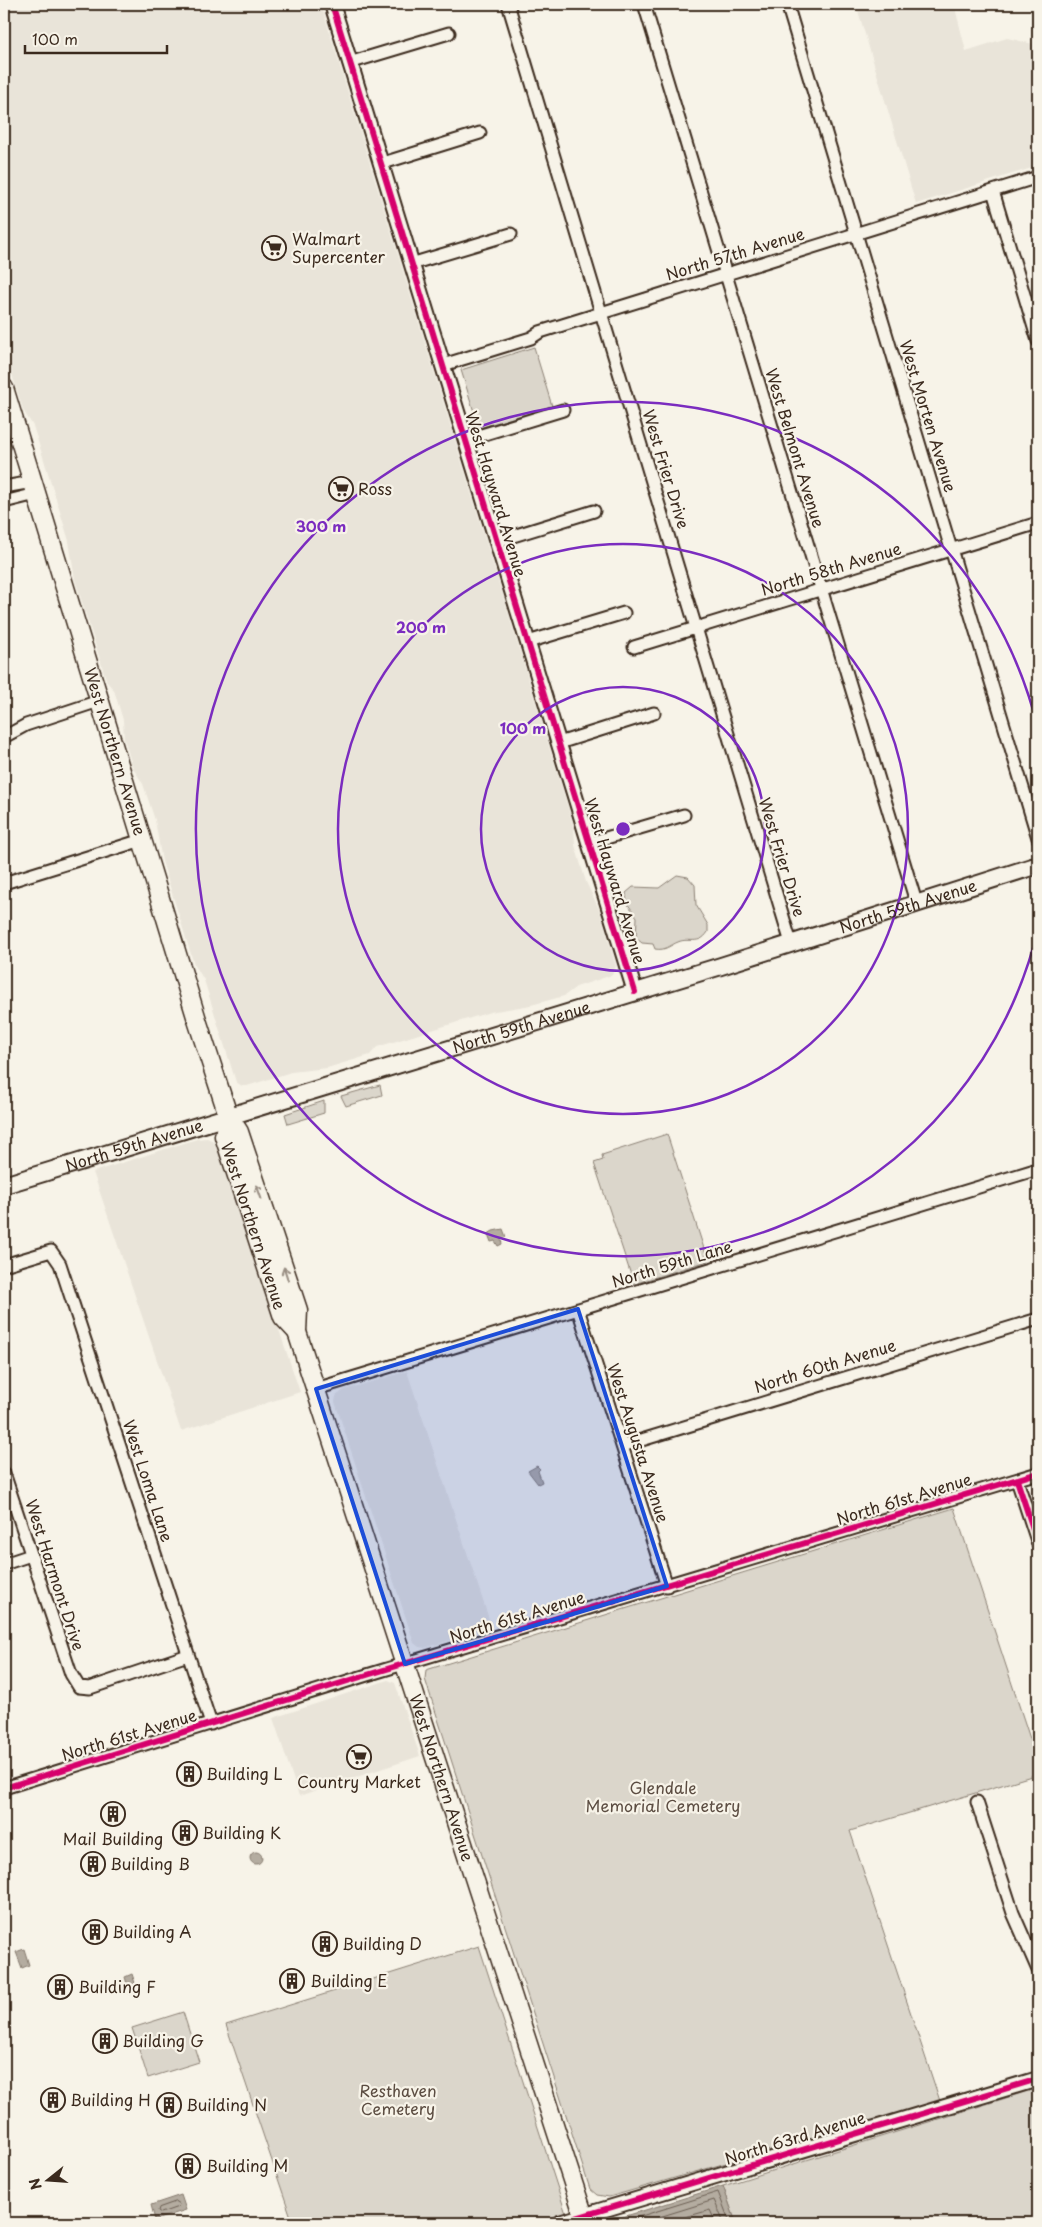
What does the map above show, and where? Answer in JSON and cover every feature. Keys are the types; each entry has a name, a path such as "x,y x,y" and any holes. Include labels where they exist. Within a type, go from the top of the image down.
{"main road":[{"name":"West Northern Avenue","path":"4,388 228,1115 239,1132 298,1310 297,1332 585,2219"},
{"name":"North 59th Avenue","path":"4,1185 634,992 1038,865"}],"street":[{"name":"West Hayward Avenue","path":"332,4 634,992"},
{"name":"West Frier Drive","path":"508,4 791,943"},
{"name":"West Belmont Avenue","path":"644,4 916,902"},
{"name":"West Morten Avenue","path":"787,4 1038,838"},
{"path":"350,63 449,33"},
{"path":"380,164 480,134"},
{"name":"North 57th Avenue","path":"442,365 531,338 540,332 601,312 1038,177"},
{"path":"993,191 1038,341"},
{"path":"411,264 511,234"},
{"path":"465,440 563,410"},
{"path":"4,487 34,488"},
{"path":"4,502 34,488"},
{"path":"497,541 594,511"},
{"name":"North 58th Avenue","path":"634,647 1038,523"},
{"path":"528,642 624,613"},
{"path":"4,737 26,726 99,701"},
{"path":"559,743 654,714"},
{"path":"589,843 684,815"},
{"path":"4,883 142,840"},
{"name":"North 59th Lane","path":"316,1389 1038,1169"},
{"name":"West Loma Lane","path":"4,1265 51,1251 60,1264 210,1724"},
{"name":"West Augusta Avenue","path":"578,1309 667,1586"},
{"name":"North 60th Avenue","path":"622,1446 1038,1319"},
{"name":"West Harmont Drive","path":"4,1473 71,1674 79,1686 90,1688 188,1655"},
{"name":"North 61st Avenue","path":"4,1788 405,1664 1038,1473"},
{"path":"1017,1480 1038,1544"},
{"path":"4,1564 31,1555"},
{"path":"977,1802 1012,1913 1038,1970"},
{"name":"North 63rd Avenue","path":"559,2223 585,2219 1038,2079"}],"highlighted area":[{"path":"578,1309 667,1586 405,1664 316,1389"}],"shaded area":[{"path":"4,4 321,4 574,827 575,845 586,882 600,911 616,966 612,975 576,987 564,996 531,1005 490,1012 377,1047 370,1055 327,1068 291,1072 247,1086 242,1086 236,1082 204,980 194,964 162,861 155,820 143,784 133,768 124,739 123,720 114,690 107,682 75,580 69,541 33,426 23,410 4,348"},
{"path":"856,4 954,4 966,51 1007,38 1038,45 1038,166 916,204"},
{"path":"207,1138 213,1141 218,1149 300,1392 181,1431 93,1172 197,1139"},
{"path":"407,1371 492,1628 425,1648 419,1647 414,1643 335,1402 336,1396 344,1390"},
{"path":"388,1680 395,1683 420,1756 299,1796 273,1718"}],"green space":[{"path":"534,347 552,406 479,428 461,370"},
{"path":"677,875 688,877 695,885 696,905 708,925 708,932 701,939 682,941 665,948 655,949 653,944 642,943 636,938 637,917 627,903 626,893 633,887 659,888"},
{"path":"380,1085 382,1095 346,1106 341,1096"},
{"path":"324,1101 324,1113 288,1124 285,1114"},
{"path":"667,1134 708,1261 634,1284 594,1163 603,1160 602,1155"},
{"name":"Glendale Memorial Cemetery","path":"954,1508 1038,1763 1038,1774 850,1831 940,2101 609,2197 597,2195 590,2189 425,1679 426,1670"},
{"name":"Resthaven Cemetery","path":"479,1946 569,2223 293,2223 226,2025"},
{"path":"183,2012 199,2062 148,2078 132,2028"},
{"path":"1038,2088 1038,2223 736,2223 723,2186"}],"water":[{"path":"503,1229 506,1237 501,1239 502,1244 498,1246 495,1241 491,1242 488,1234"},
{"path":"537,1466 540,1469 538,1471 542,1482 538,1484 528,1471"},
{"path":"256,1852 262,1858 256,1864 250,1858"},
{"path":"24,1949 29,1965 22,1968 16,1952"},
{"path":"132,1974 138,1992 130,1994 125,1977"},
{"path":"723,2186 736,2223 608,2223 613,2220"},
{"path":"181,2195 186,2210 155,2220 151,2205"}],"cycle path":[{"path":"332,4 635,992"},
{"path":"4,1788 367,1675 1038,1473"},
{"path":"1017,1480 1038,1544"},
{"path":"559,2223 1038,2079"}],"place":[{"name":"Walmart Supercenter","path":"274,248"},
{"name":"Ross","path":"341,489"},
{"name":"Country Market","path":"359,1757"},
{"name":"Building L","path":"189,1774"},
{"name":"Mail Building","path":"113,1814"},
{"name":"Building K","path":"185,1833"},
{"name":"Building B","path":"93,1864"},
{"name":"Building A","path":"95,1932"},
{"name":"Building D","path":"325,1944"},
{"name":"Building E","path":"292,1981"},
{"name":"Building F","path":"60,1987"},
{"name":"Building G","path":"105,2041"},
{"name":"Building H","path":"53,2100"},
{"name":"Building N","path":"169,2105"},
{"name":"Building M","path":"188,2166"}]}
